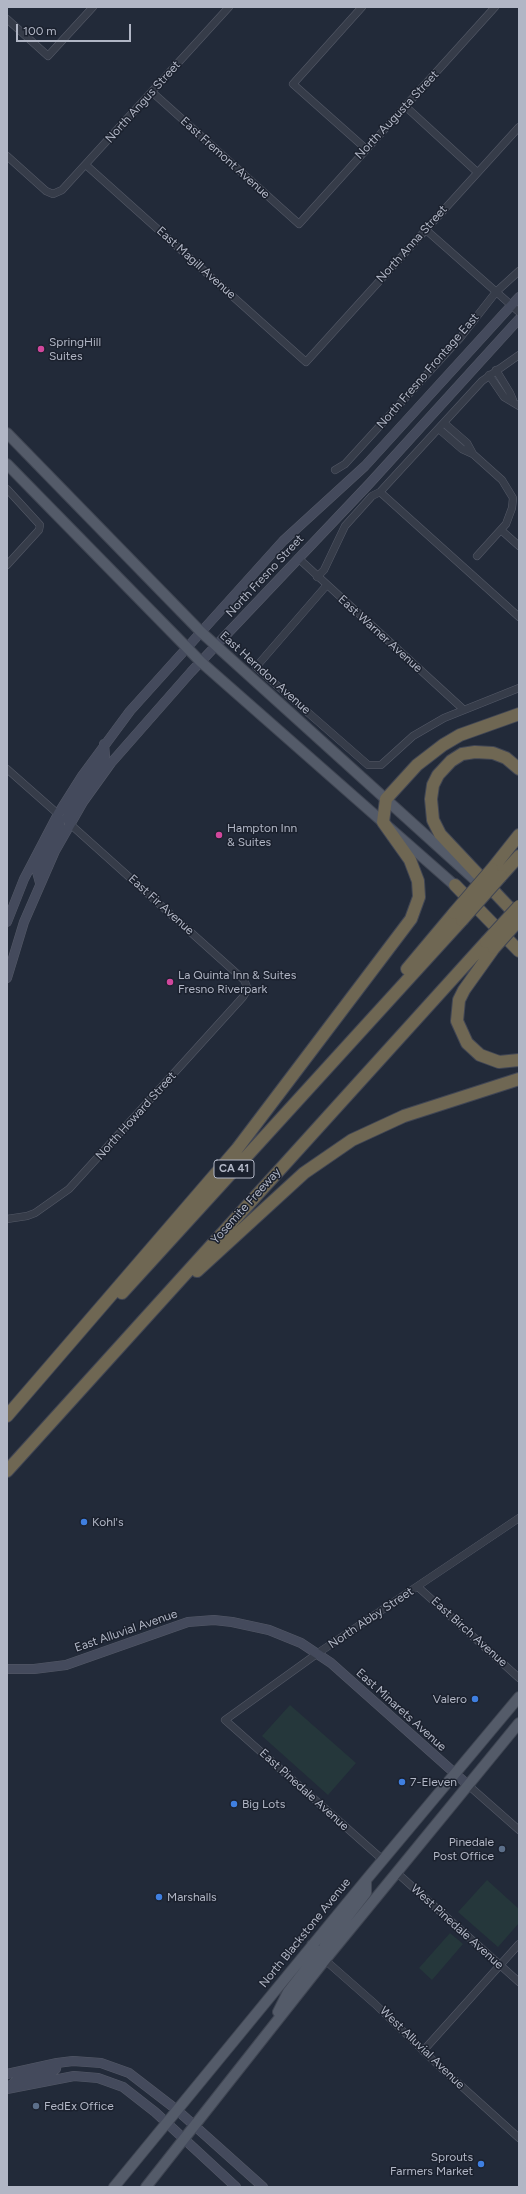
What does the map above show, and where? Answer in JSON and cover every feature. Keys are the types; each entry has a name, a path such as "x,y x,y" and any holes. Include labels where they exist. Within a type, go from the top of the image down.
{"highway":[{"path":"7,1418 237,1149 407,925 418,902 417,876 410,860 383,822 386,799 417,765 444,745 474,729 519,714"},
{"path":"519,769 506,758 493,753 475,752 462,754 451,761 438,775 433,785 431,799 433,820 440,834 519,919 490,945 459,1000 458,1021 467,1043 480,1055 499,1062 519,1060"},
{"path":"496,872 519,836"},
{"name":"CA 41","path":"7,1418 297,1100 496,872 519,856"},
{"path":"455,885 519,951"},
{"name":"CA 41","path":"490,945 519,906"},
{"name":"Yosemite Freeway","path":"7,1470 148,1314 490,945"},
{"path":"148,1314 290,1185 336,1150 365,1133 397,1119 519,1079"}],"main road":[{"name":"North Fresno Street","path":"7,922 24,879 58,814 104,744 130,711 283,541 365,466 519,297"},
{"name":"North Fresno Street","path":"7,978 24,922 40,883 70,824 99,779 122,749 215,646 375,477 519,319"},
{"name":"East Herndon Avenue","path":"7,432 215,646 519,919"},
{"path":"7,464 201,662 455,885 519,944"},
{"path":"70,824 68,818 69,812 105,756 104,744"},
{"path":"40,883 37,872 60,826 58,814"},
{"name":"East Alluvial Avenue","path":"7,1669 34,1669 66,1665 173,1626 188,1622 214,1620 270,1630 290,1638 318,1654"},
{"name":"East Minarets Avenue","path":"318,1654 468,1785"},
{"name":"North Blackstone Avenue","path":"114,2187 312,1945 519,1697"},
{"path":"146,2187 325,1960 519,1723"},
{"path":"325,1960 324,1947 366,1893 366,1880"},
{"path":"265,2036 288,1992 316,1956 317,1952 312,1945"},
{"path":"7,2074 73,2061 101,2063 116,2067 144,2083 177,2110 263,2187"},
{"path":"7,2088 19,2079 52,2072 56,2068 57,2063"},
{"path":"7,2088 74,2076 98,2078 123,2087 147,2104 236,2187"}],"street":[{"path":"7,19 48,56 93,7"},
{"name":"North Angus Street","path":"7,156 46,190 53,194 62,190 229,7"},
{"path":"362,7 293,84 365,148"},
{"name":"North Augusta Street","path":"299,224 365,148 495,7"},
{"name":"East Fremont Avenue","path":"152,92 299,224"},
{"path":"405,106 477,172"},
{"name":"North Anna Street","path":"306,362 519,127"},
{"name":"East Magill Avenue","path":"86,164 306,362"},
{"path":"425,229 519,312"},
{"name":"North Fresno Frontage East","path":"335,470 345,464 455,344 496,292 519,271"},
{"path":"317,577 324,570 345,526 372,496 380,492 489,375 519,355"},
{"path":"496,370 510,393 512,400"},
{"path":"489,375 504,397 512,400 519,406"},
{"path":"444,422 467,443 473,454"},
{"path":"438,429 462,449 473,454 502,480 513,498 510,515 501,530 477,556"},
{"path":"7,489 38,521 40,525 39,530 7,565"},
{"path":"380,492 519,617"},
{"path":"501,530 519,546"},
{"name":"East Warner Avenue","path":"298,558 326,586 462,709"},
{"path":"326,586 256,666 368,765 381,765 413,736 426,727 462,709 519,688"},
{"path":"7,769 58,814"},
{"name":"East Fir Avenue","path":"70,824 244,980 248,989"},
{"name":"North Howard Street","path":"7,1219 27,1216 35,1213 69,1189 243,997 248,989"},
{"name":"North Abby Street","path":"225,1720 318,1654 517,1522"},
{"name":"East Birch Avenue","path":"418,1587 519,1678"},
{"name":"East Pinedale Avenue","path":"225,1720 383,1860"},
{"path":"468,1785 519,1830"},
{"name":"West Pinedale Avenue","path":"396,1872 519,1982"},
{"path":"423,2051 519,1944"},
{"name":"West Alluvial Avenue","path":"325,1960 376,2004 423,2051 519,2138"}],"shaded area":[{"path":"290,1705 356,1763 328,1795 262,1736"},
{"path":"487,1880 519,1909 519,1923 498,1947 458,1912"},
{"path":"450,1933 463,1944 432,1980 419,1968"}],"place":[{"name":"SpringHill Suites","path":"41,349"},
{"name":"Hampton Inn & Suites","path":"219,835"},
{"name":"La Quinta Inn & Suites Fresno Riverpark","path":"170,982"},
{"name":"Kohl's","path":"84,1522"},
{"name":"Valero","path":"475,1699"},
{"name":"7-Eleven","path":"402,1782"},
{"name":"Big Lots","path":"234,1804"},
{"name":"Pinedale Post Office","path":"502,1849"},
{"name":"Marshalls","path":"159,1897"},
{"name":"FedEx Office","path":"36,2106"},
{"name":"Sprouts Farmers Market","path":"481,2164"}]}
